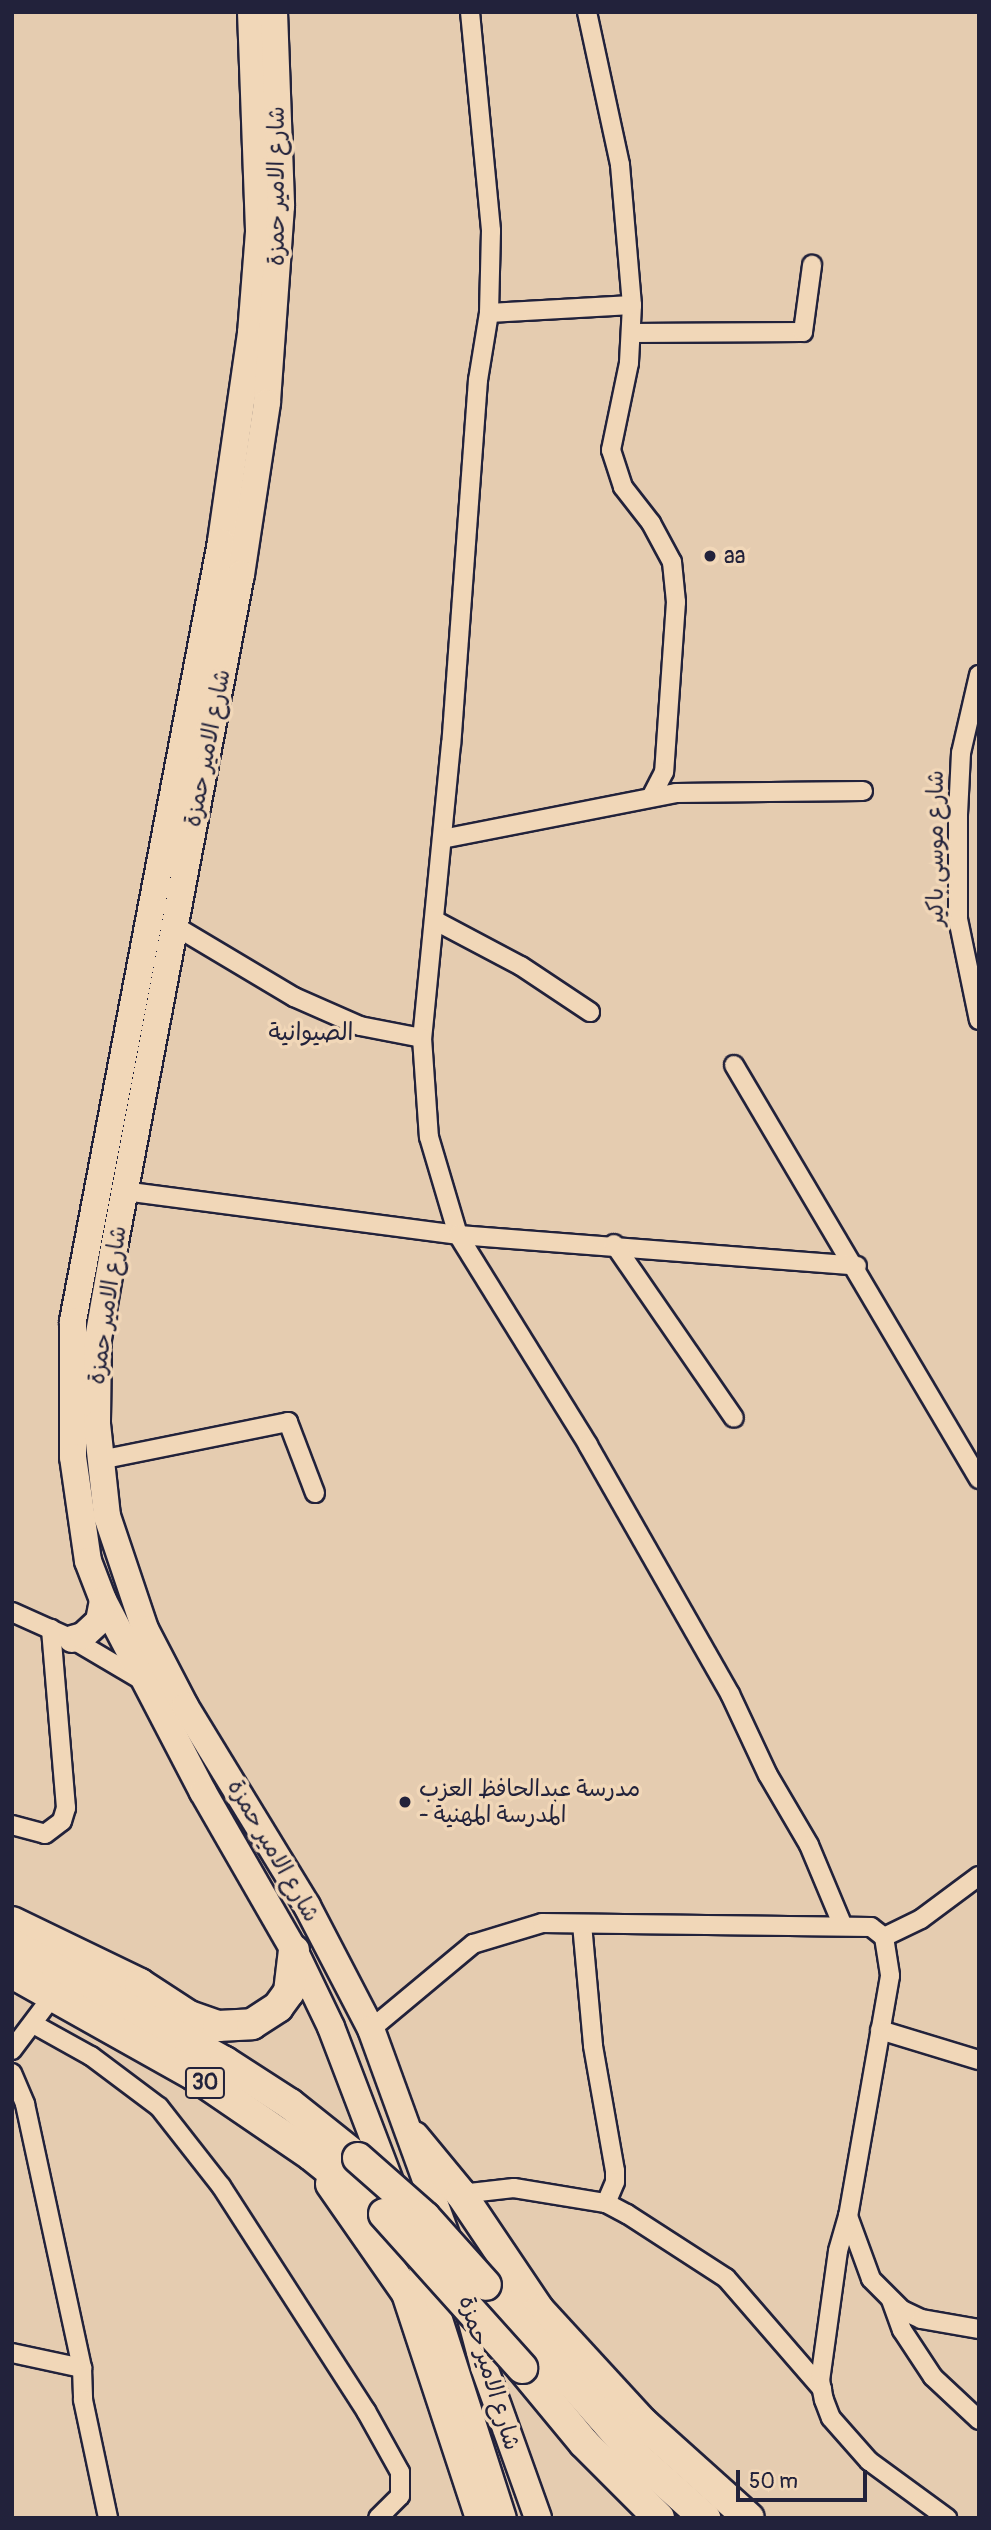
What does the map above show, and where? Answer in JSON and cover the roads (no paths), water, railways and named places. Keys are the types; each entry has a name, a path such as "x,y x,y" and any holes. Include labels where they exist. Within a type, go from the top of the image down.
{"main road":[{"name":"شارع الامير حمزة","path":"251,12 259,232 240,421 221,542 73,1321 71,1407 78,1512 88,1561 103,1600 142,1681 294,1950 369,2118 426,2277 503,2518"},
{"name":"شارع الامير حمزة","path":"274,12 281,206 270,377 241,574 124,1191 99,1339 95,1397 100,1460 107,1516 120,1563 145,1629 185,1706 307,1906 371,2029 414,2137 459,2271 484,2367 538,2518"},
{"path":"62,1634 92,1630 99,1621 103,1600"},
{"path":"203,1792 230,1778"},
{"path":"12,1922 140,1984 189,2016 218,2026 253,2024 278,2007 289,1992 294,1950"},
{"name":"30","path":"12,1944 225,2063 290,2104 358,2158 425,2217 639,2459 705,2518"},
{"name":"30","path":"12,1973 194,2075 311,2155 384,2214 523,2368 584,2443 659,2518"},
{"path":"414,2137 461,2194 539,2309 643,2423 749,2518"},
{"path":"311,2155 407,2293 481,2518"}],"street":[{"path":"470,12 491,231 489,313 478,380 442,839 422,1038 429,1138 458,1235 588,1445 730,1694 768,1775 810,1845 842,1924"},
{"path":"587,12 620,165 632,305 632,333 611,450 623,487 651,523 672,562 676,602 664,772 651,797"},
{"path":"632,333 803,332 812,265"},
{"path":"489,313 632,305"},
{"name":"شارع موسى باكير","path":"979,676 961,753 958,919 979,1020"},
{"path":"442,839 651,797 863,791"},
{"path":"434,920 521,966 590,1012"},
{"path":"175,926 305,1002 360,1026 422,1038"},
{"path":"734,1065 976,1467"},
{"path":"124,1191 458,1235 614,1244 857,1266"},
{"path":"614,1244 734,1418"},
{"path":"100,1460 288,1422 315,1493"},
{"path":"12,1612 62,1634 185,1706"},
{"path":"12,1825 46,1834 62,1821 66,1808 62,1634"},
{"path":"884,1937 921,1919 979,1876"},
{"path":"371,2029 473,1944 542,1923 842,1924 871,1927 884,1937 890,1976 848,2216 838,2251 822,2389"},
{"path":"582,1924 593,2046 615,2171 615,2182 606,2203"},
{"path":"12,2050 35,2025 52,1997"},
{"path":"35,2025 91,2056 159,2107 221,2186 366,2411 400,2472 400,2496 378,2518"},
{"path":"880,2030 979,2060"},
{"path":"12,2073 25,2104 82,2368 83,2400 108,2518"},
{"path":"461,2194 514,2188 606,2203 726,2278 822,2389 831,2418 869,2461 947,2518"},
{"path":"848,2216 871,2279 891,2301 921,2319 979,2329"},
{"path":"891,2301 902,2330 933,2377 979,2420"},
{"path":"12,2353 82,2368"}],"place":[{"name":"aa","path":"710,556"},
{"name":"مدرسة عبدالحافظ العزب - المدرسة المهنية","path":"405,1802"}],"district":[{"name":"الصيوانية","path":"311,1033"}]}
